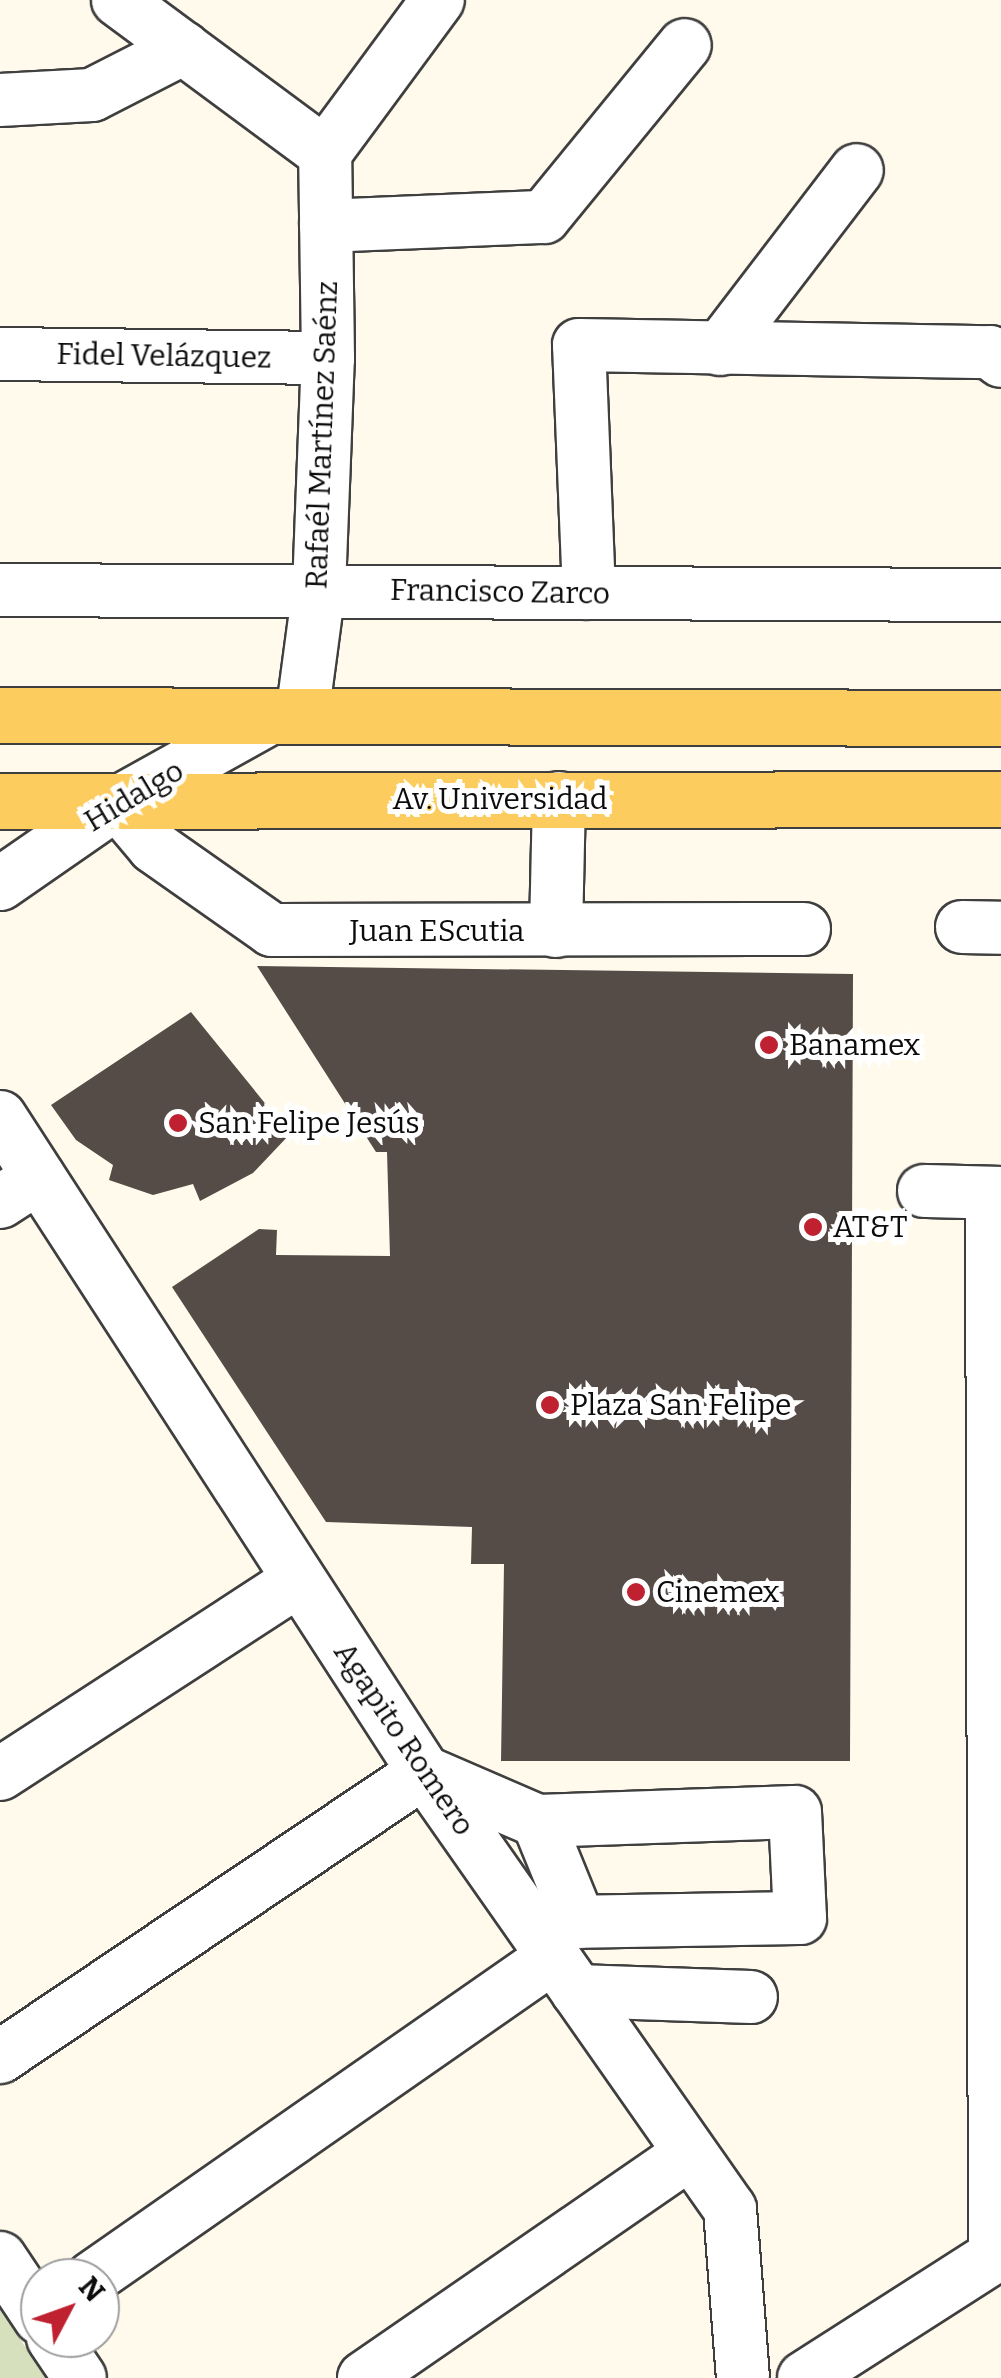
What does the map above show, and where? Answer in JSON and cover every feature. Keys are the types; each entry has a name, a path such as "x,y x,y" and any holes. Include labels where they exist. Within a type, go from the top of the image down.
{"main road":[{"path":"0,715 1001,718"},
{"name":"Av. Universidad","path":"0,801 1001,799"}],"street":[{"path":"118,0 325,153 438,0"},
{"path":"326,226 544,217 685,45"},
{"path":"0,100 92,96 184,48"},
{"name":"Rafaél Martínez Saénz","path":"288,716 318,589 328,358 325,153"},
{"path":"720,349 857,170"},
{"path":"589,594 579,345 997,349"},
{"name":"Fidel Velázquez","path":"0,354 328,358"},
{"name":"Francisco Zarco","path":"0,590 1001,595"},
{"name":"Hidalgo","path":"0,884 117,803 288,716"},
{"path":"556,931 560,798"},
{"name":"Juan EScutia","path":"117,803 154,847 272,930 804,929"},
{"name":"Agapito Romero","path":"0,1117 20,1190 299,1580 424,1772 730,2210 744,2378"},
{"path":"804,2378 998,2254 996,1193 924,1192"},
{"path":"0,1774 299,1580"},
{"path":"0,2057 424,1772 538,1822 796,1812 800,1918 579,1922 538,1822"},
{"path":"120,2260 565,1974 751,1996"},
{"path":"364,2378 690,2153"},
{"path":"0,2258 20,2288"}],"green space":[{"path":"0,2309 20,2339 20,2358 33,2358 46,2378 0,2378"}],"building":[{"name":"Plaza San Felipe","path":"257,966 853,974 850,1761 501,1761 504,1564 471,1564 472,1527 326,1522 172,1287 259,1229 277,1230 276,1255 390,1256 387,1152 376,1152"},
{"path":"191,1012 290,1134 253,1173 200,1201 193,1184 153,1195 109,1180 113,1165 76,1140 51,1105"}],"place":[{"name":"Banamex","path":"769,1045"},
{"name":"San Felipe Jesús","path":"178,1123"},
{"name":"AT&T","path":"813,1227"},
{"name":"Plaza San Felipe","path":"550,1405"},
{"name":"Cinemex","path":"636,1592"}]}
